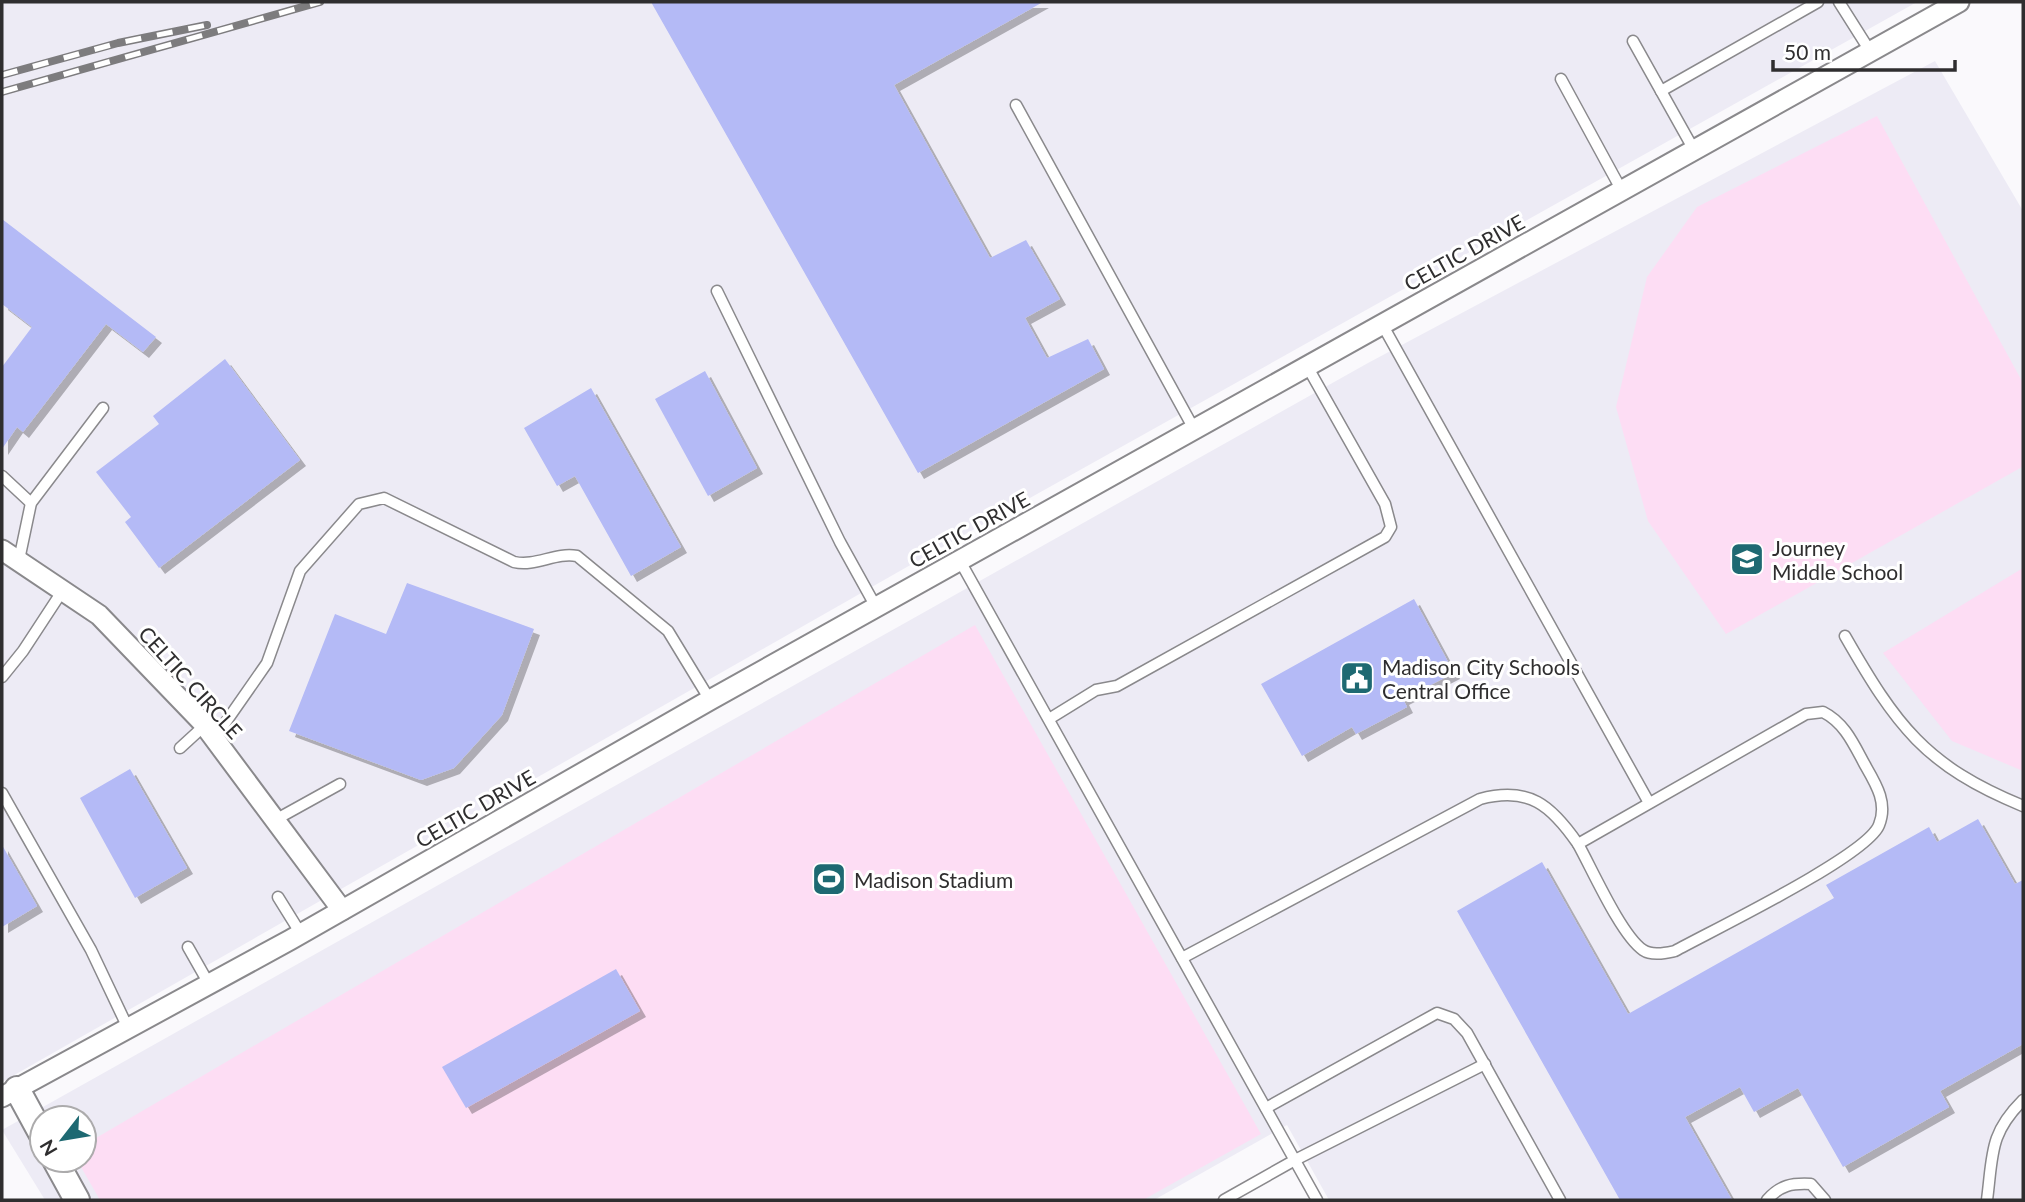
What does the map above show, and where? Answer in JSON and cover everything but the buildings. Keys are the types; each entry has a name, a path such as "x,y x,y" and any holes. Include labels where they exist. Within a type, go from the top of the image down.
{"street":[{"name":"CELTIC DRIVE","path":"9,1093 301,934 710,700 1959,2"},
{"name":"CELTIC CIRCLE","path":"10,555 99,615 209,733 342,910"},
{"path":"9,1093 28,1117"},
{"path":"63,1174 77,1200"}],"lane":[{"path":"1661,91 1818,2"},
{"path":"1839,2 1870,51"},
{"path":"1633,41 1694,150"},
{"path":"1561,79 1622,191"},
{"path":"1016,105 1194,429"},
{"path":"718,291 840,542 876,607"},
{"path":"1382,324 1648,801"},
{"path":"1049,719 1096,690 1117,686 1385,537 1391,527 1385,504 1307,366"},
{"path":"10,555 31,503 103,408"},
{"path":"2,476 31,503"},
{"path":"180,748 209,733 267,663 300,570 359,504 384,498 514,562 527,565 564,554 577,556 668,631 710,700"},
{"path":"960,561 1317,1200"},
{"path":"2,677 23,652 63,590"},
{"path":"1845,636 1876,690 1905,730 1945,766 1985,790 2023,806"},
{"path":"1182,958 1492,796 1503,793 1545,805 1560,817 1630,938 1645,951 1659,954 1675,951 1850,853 1878,827 1883,807 1878,788 1837,719 1823,712 1806,714 1648,801 1578,844"},
{"path":"275,820 340,784"},
{"path":"2,793 91,950 128,1028"},
{"path":"278,897 301,934"},
{"path":"188,947 209,984"},
{"path":"1266,1108 1437,1013 1454,1019 1466,1033 1560,1200"},
{"path":"1224,1200 1295,1160 1485,1064"},
{"path":"1987,1200 1994,1140 2004,1119 2023,1100"},
{"path":"1767,1200 1775,1191 1793,1183 1811,1184 1825,1200"}],"shaded area":[{"path":"2,2 1917,2 928,555 2,1082"},
{"path":"1935,61 2023,211 2023,1200 1329,1200 1287,1125 1154,1200 45,1200 29,1174 98,1174 98,1104 48,1104 1368,363"},
{"path":"1877,116 2023,383 2022,467 1726,634 1648,521 1616,407 1647,277 1697,207"},
{"path":"2023,568 2023,771 1952,741 1883,653"},
{"name":"Madison Stadium","path":"975,625 1261,1134 1143,1200 100,1200 85,1174 98,1174 98,1137"},
{"path":"28,1115 28,1172 2,1130"}],"railway":[{"path":"2,92 320,2"},
{"path":"2,75 118,43 207,25"}],"place":[{"name":"Journey Middle School","path":"1747,559"},
{"name":"Madison City Schools Central Office","path":"1357,678"},
{"name":"Madison Stadium","path":"829,879"}]}
